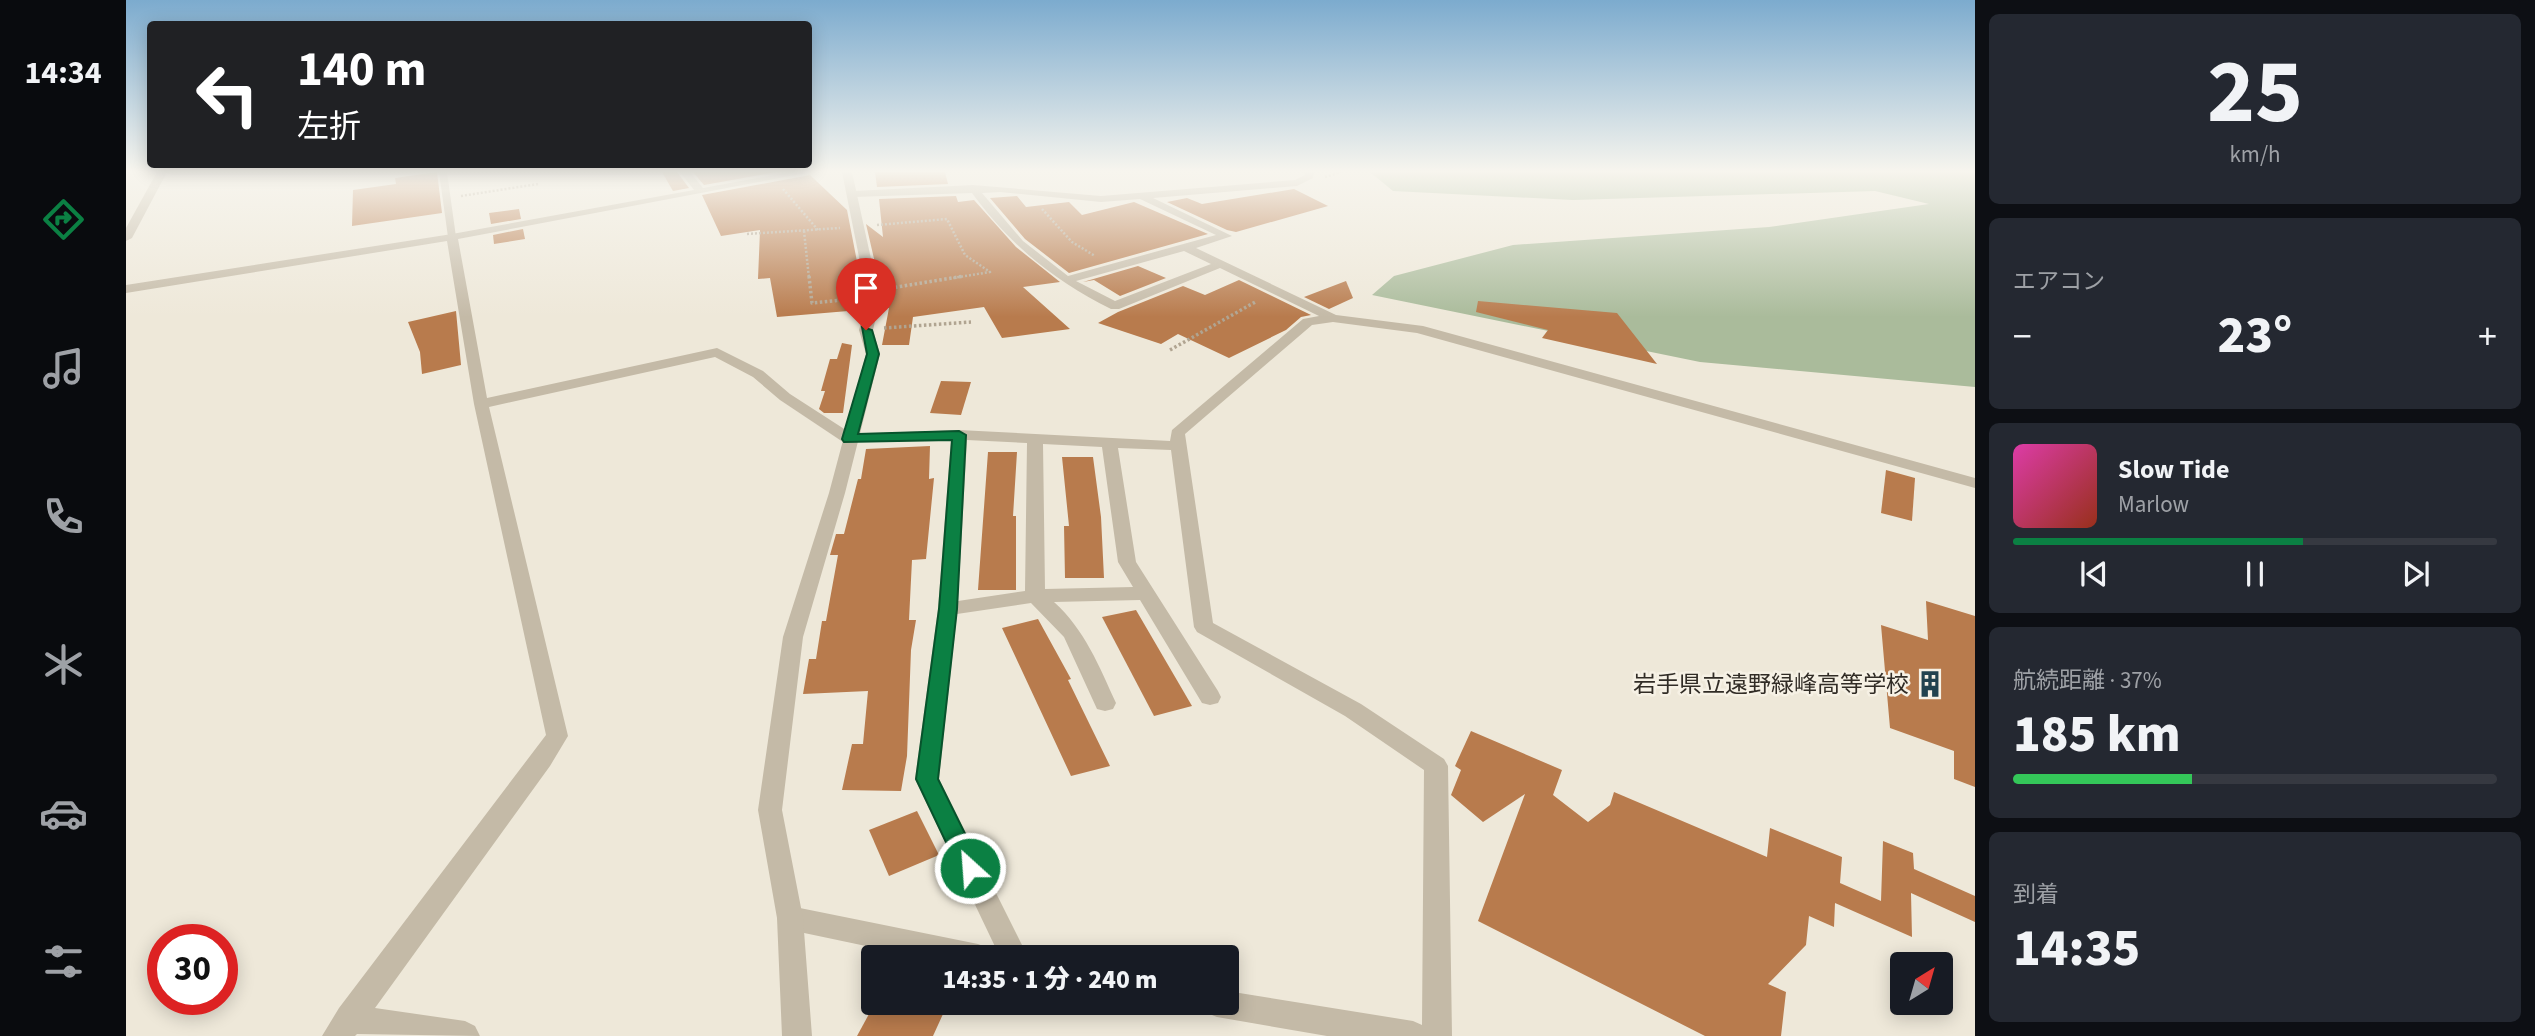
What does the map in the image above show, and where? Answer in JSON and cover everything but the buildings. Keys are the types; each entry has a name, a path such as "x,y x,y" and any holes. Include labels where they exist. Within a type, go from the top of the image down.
{"street":[{"path":"126,238 136,220"},
{"path":"126,289 541,220"},
{"path":"797,1036 790,918 769,810 793,637 837,493 873,354 866,330 873,318 860,220"},
{"path":"996,220 1004,231 1049,271 1115,306 1222,264"},
{"path":"1065,280 1226,236 1192,220"},
{"path":"343,1027 542,760 557,736 481,404 452,237"},
{"path":"1185,247 1333,318"},
{"path":"1437,1036 1436,766 1353,710 1204,627 1186,513 1177,433 1308,322 1333,318 1418,329 1975,484"},
{"path":"481,404 717,352 758,374 849,439 959,435 1180,446"},
{"path":"959,435 948,609 927,779 1008,945"},
{"path":"1035,439 1035,596"},
{"path":"1109,442 1127,562 1210,697"},
{"path":"948,609 1035,596 1146,593"},
{"path":"1035,596 1063,619 1075,635 1105,703"},
{"path":"790,918 920,945"},
{"path":"1239,1007 1413,1036"},
{"path":"343,1027 465,1036"}],"lane":[{"path":"450,220 452,237"}],"path":[{"path":"810,220 818,230"},
{"path":"747,234 933,220"},
{"path":"804,230 813,303 990,272 965,255 948,220"},
{"path":"1052,220 1072,242 1115,266"},
{"path":"1170,350 1276,291"},
{"path":"866,330 971,322"}],"green space":[{"path":"1815,220 1975,220 1975,387 1700,362 1372,295 1394,276 1513,245 1769,227"}],"place":[{"name":"岩手県立遠野緑峰高等学校","path":"1930,684"}],"route":[{"path":"866,330 873,354 849,439 959,435 948,609 927,779 970,868"}]}
